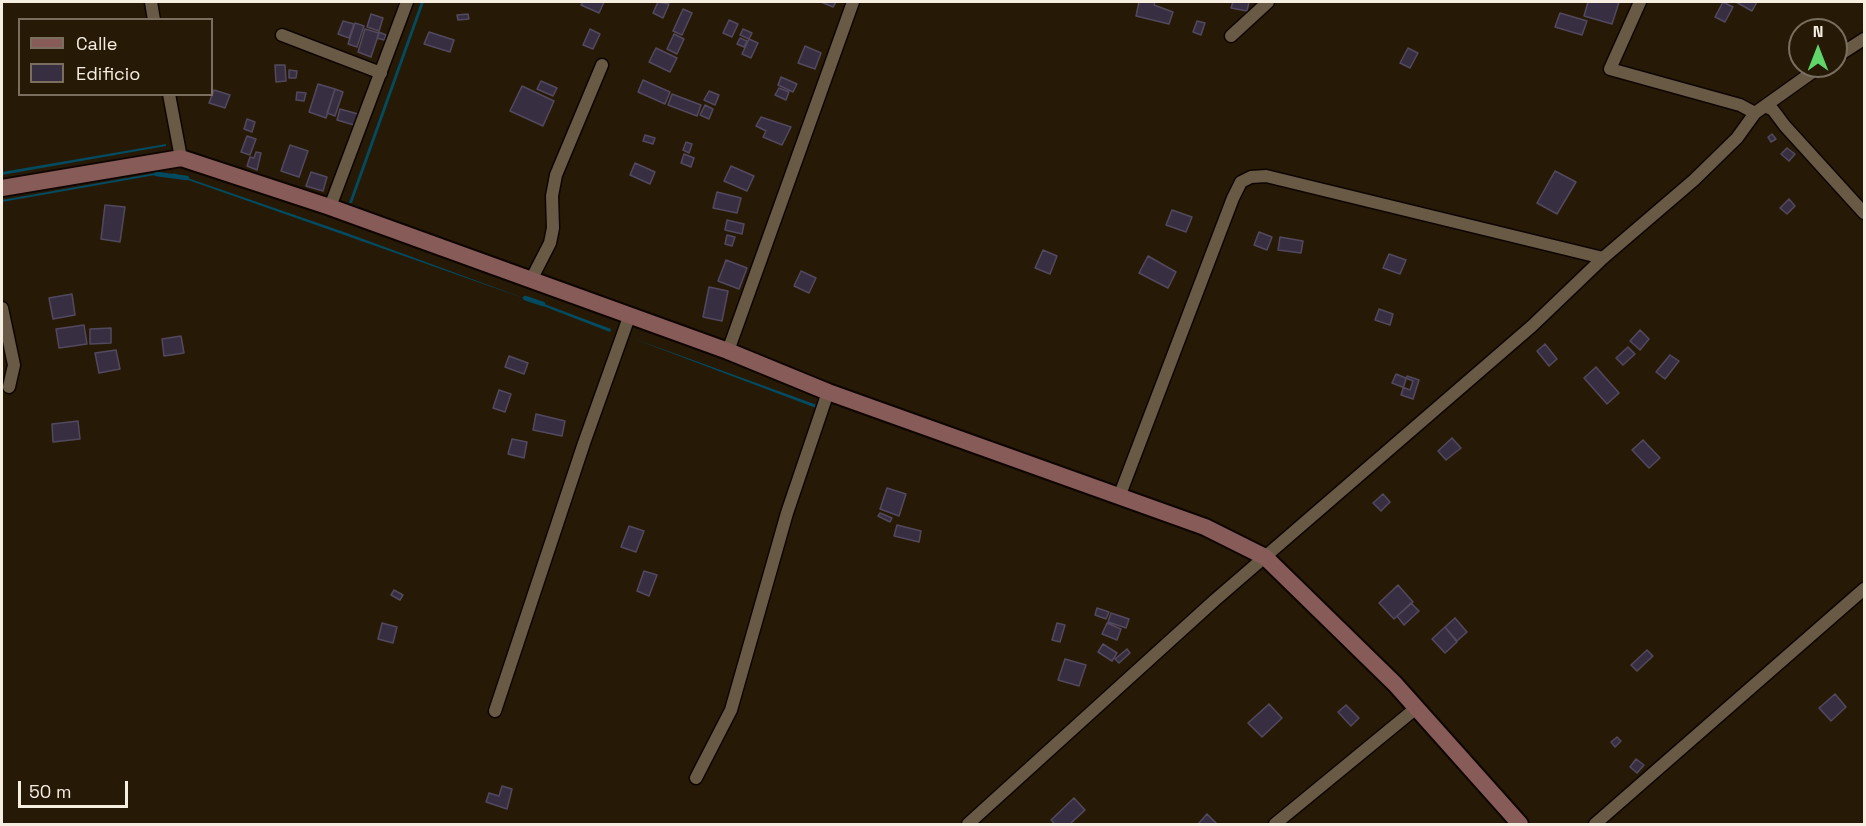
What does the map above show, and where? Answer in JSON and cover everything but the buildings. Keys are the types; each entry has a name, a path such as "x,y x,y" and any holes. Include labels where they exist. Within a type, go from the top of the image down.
{"street":[{"path":"151,2 154,18"},
{"path":"330,207 407,2"},
{"path":"728,351 853,2"},
{"path":"1231,36 1268,2"},
{"path":"1640,2 1610,69 1740,105 1773,110 1864,213"},
{"path":"282,35 381,73"},
{"path":"1848,49 1864,39"},
{"path":"531,280 550,243 553,228 552,196 556,175 602,66"},
{"path":"968,825 1265,557 1532,326 1603,258 1694,180 1737,138 1760,109 1804,78"},
{"path":"169,96 181,158"},
{"path":"2,188 181,158 330,207 728,351 828,392 1205,526 1265,557 1395,684 1520,825"},
{"path":"1119,497 1233,198 1241,182 1251,177 1266,176 1603,258"},
{"path":"2,308 14,365 9,387"},
{"path":"495,711 584,443 629,317"},
{"path":"696,778 731,710 787,513 828,392"},
{"path":"1595,825 1864,589"},
{"path":"1275,825 1415,709"}],"water":[{"path":"421,2 424,2 352,203 349,203"},
{"path":"166,144 166,146 2,175 2,172"},
{"path":"161,172 161,174 2,202 2,200"},
{"path":"173,173 344,232 529,300 174,175"},
{"path":"539,302 611,329 610,332 538,304"},
{"path":"632,338 817,405 816,408"}],"waterway":[{"path":"156,174 187,178"},
{"path":"525,298 543,304"}]}
